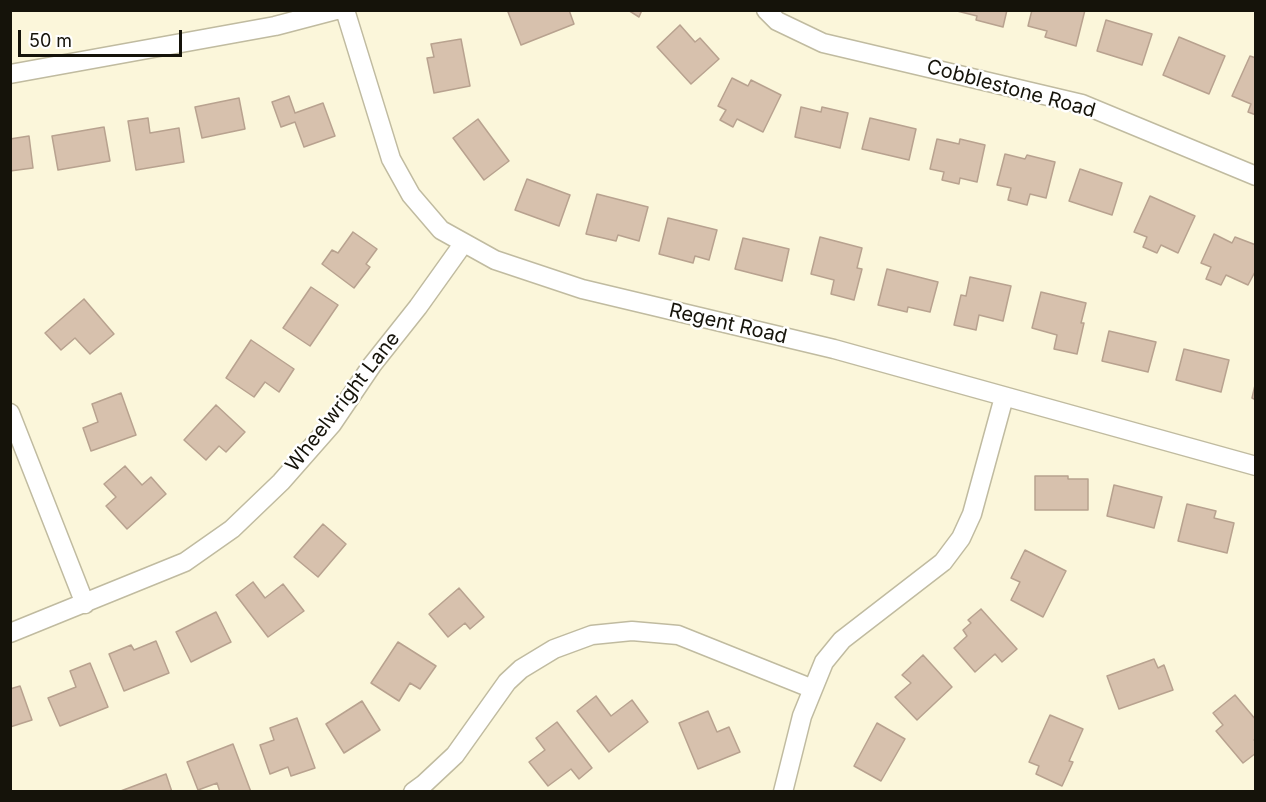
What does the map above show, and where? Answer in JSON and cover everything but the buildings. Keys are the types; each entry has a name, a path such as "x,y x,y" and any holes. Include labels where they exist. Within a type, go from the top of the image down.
{"street":[{"path":"10,74 275,26 336,10"},
{"name":"Regent Road","path":"345,10 392,159 411,195 441,230 495,260 582,290 834,349 1256,466"},
{"name":"Cobblestone Road","path":"766,10 777,21 823,43 1082,104 1256,177"},
{"name":"Wheelwright Lane","path":"10,633 185,562 232,529 280,482 332,424 372,364 418,307 463,243"},
{"path":"783,792 802,716 824,662 842,640 943,562 961,538 972,514 1004,397"},
{"path":"10,413 85,604"},
{"path":"413,792 455,755 507,682 521,669 554,649 592,636 632,632 678,636 813,689"}]}
